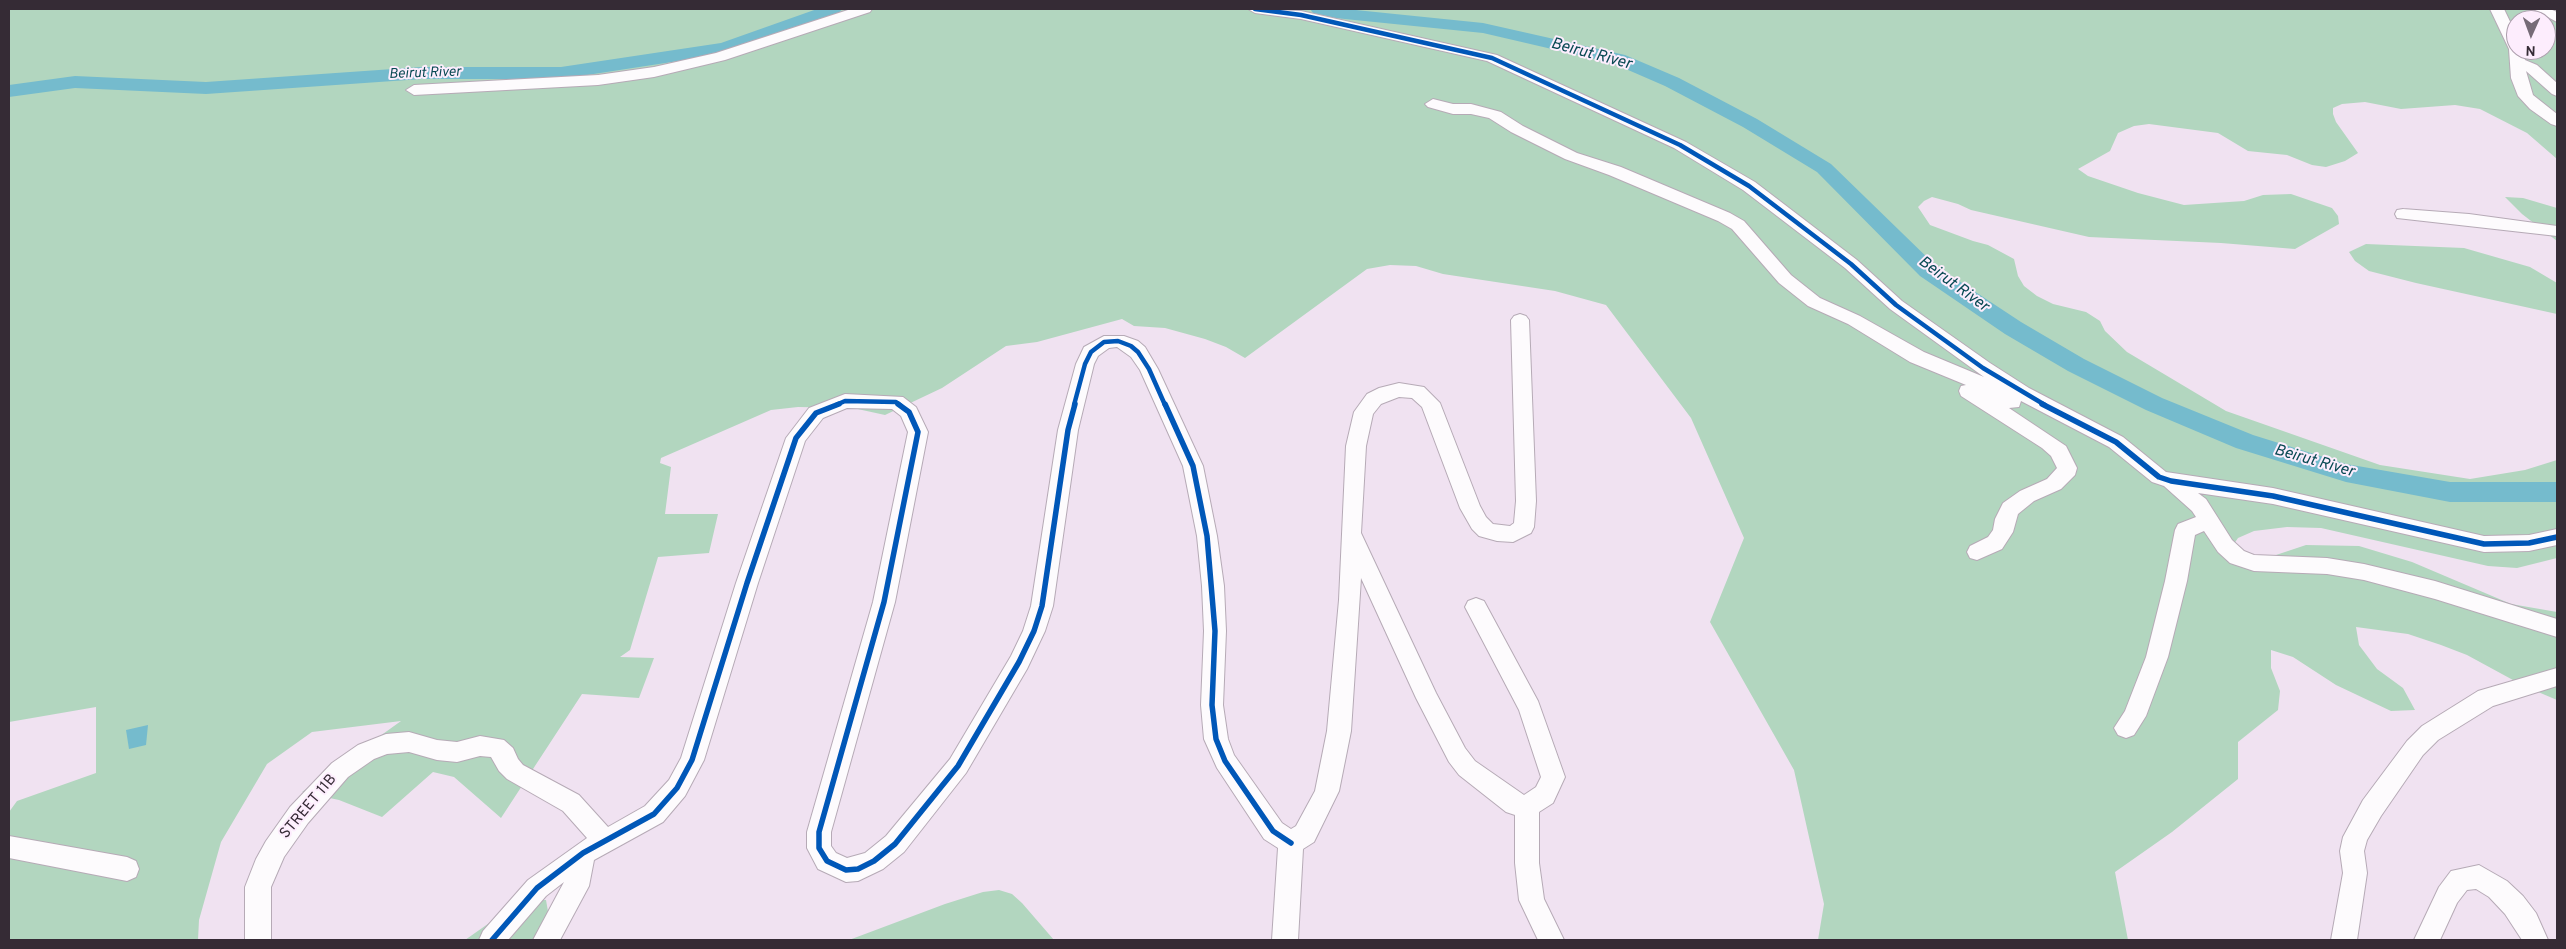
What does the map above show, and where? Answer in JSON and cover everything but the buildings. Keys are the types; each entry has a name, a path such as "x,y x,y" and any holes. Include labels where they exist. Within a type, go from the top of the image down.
{"street":[{"path":"414,90 598,80 654,72 720,57 865,9"},
{"path":"1255,9 1301,15 1492,58 1666,138 1748,186 1851,264 1896,305 1983,368 2022,393 2116,442 2159,477 2171,481 2273,496 2484,544 2530,543 2557,537"},
{"path":"2497,9 2506,29"},
{"path":"2540,9 2557,18"},
{"path":"2518,60 2519,78 2526,96 2534,106 2557,121"},
{"path":"2523,60 2557,91"},
{"path":"1433,104 1453,109 1478,110 1495,115 1518,130 1571,156 1624,174 1724,217 1738,225 1784,279 1801,294 1918,357 1968,377 2024,408 2083,436 2130,454"},
{"path":"2403,214 2469,219 2557,231"},
{"path":"1291,843 1305,834 1327,791 1339,731 1350,600 1351,533 1356,446 1364,412 1374,398 1399,390 1417,392 1423,395 1430,403 1470,508 1479,523 1486,530 1497,534 1512,534 1524,527 1526,509 1520,320"},
{"path":"492,940 537,888 583,853 654,814 677,788 692,760 747,583 792,456 796,438 816,413 832,404 859,400 896,402 909,412 918,432 884,602 819,832 819,848 827,861 846,870 858,868 874,861 895,844 958,766 1015,670 1034,631 1042,606 1068,430 1085,364 1091,352 1104,342 1118,341 1131,346 1138,352 1148,369 1193,466 1208,536 1214,586 1215,631 1212,705 1216,739 1225,761 1273,831 1291,843"},
{"path":"1951,371 1964,388 2054,447 2064,459 2067,468 2065,475 2054,484 2027,496 2010,509 2005,519 2003,532 1995,543 1977,552"},
{"path":"2171,481 2199,505 2225,546 2236,557 2254,564 2279,562 2327,566 2364,572 2435,590 2557,628"},
{"path":"2126,728 2135,716 2156,657 2176,581 2185,530 2209,520"},
{"path":"1351,533 1427,698 1457,756 1467,768 1514,804 1527,807 1546,795 1553,777 1530,708 1476,607"},
{"path":"2344,940 2355,873 2352,851 2355,837 2381,794 2415,748 2430,734 2486,698 2557,677"},
{"name":"STREET 11B","path":"258,940 258,887 275,848 299,815 340,770 366,752 386,744 409,742 437,750 457,752 480,746 496,747 505,755 508,764 515,772 572,803 604,840"},
{"path":"1527,807 1527,863 1532,900 1551,940"},
{"path":"1284,940 1291,843"},
{"path":"9,847 127,869"},
{"path":"546,940 576,886 583,853"},
{"path":"2426,940 2448,895 2460,879 2479,877 2498,889 2514,905 2531,928 2536,940"}],"green space":[{"path":"9,9 2557,9 2557,159 2527,133 2480,109 2455,105 2401,109 2365,102 2342,104 2333,108 2336,122 2358,153 2345,161 2326,167 2312,165 2287,155 2248,151 2218,133 2149,124 2134,126 2118,133 2110,151 2078,169 2088,176 2138,193 2184,205 2244,201 2263,195 2291,194 2332,208 2338,216 2339,224 2295,249 2221,243 2089,237 1971,210 1958,204 1932,197 1918,207 1930,225 1988,245 2014,259 2018,276 2024,286 2037,296 2053,304 2086,312 2100,321 2105,331 2127,352 2226,411 2380,465 2470,479 2525,470 2557,460 2557,558 2517,568 2488,566 2321,528 2287,527 2254,531 2238,538 2225,557 2252,563 2306,545 2359,546 2412,562 2511,604 2557,612 2557,700 2524,686 2467,655 2441,645 2408,634 2356,627 2359,645 2377,669 2403,688 2415,710 2391,711 2336,685 2293,657 2271,650 2271,668 2280,691 2278,710 2238,742 2238,779 2172,832 2115,872 2128,940 1818,940 1824,904 1794,770 1710,622 1744,538 1691,418 1606,305 1555,291 1443,274 1416,266 1390,265 1367,269 1245,358 1226,347 1205,339 1165,328 1134,326 1122,319 1037,342 1006,346 942,388 885,415 853,408 798,407 771,410 661,458 660,463 671,467 665,514 718,514 709,553 658,557 630,650 620,657 654,658 639,698 582,694 501,818 454,777 433,772 382,817 339,800 302,792 401,721 312,732 267,764 221,842 199,920 198,940 9,940 9,812 17,801 96,773 96,707 9,722"},
{"path":"2505,197 2523,198 2557,208 2557,241 2522,214"},
{"path":"2366,244 2464,248 2530,267 2557,283 2557,314 2369,271 2355,261 2349,252"},
{"path":"999,890 1012,894 1022,903 1054,940 849,940 945,904 983,892"},
{"path":"522,900 546,900 553,940 465,940"}],"water":[{"path":"148,725 146,745 129,749 126,730"}],"waterway":[{"name":"Beirut River","path":"9,91 75,82 206,88 422,73 561,73 724,48 833,9"},
{"name":"Beirut River","path":"1319,9 1335,13 1483,28 1618,59 1672,82 1750,123 1824,168 1928,271 2013,328 2076,365 2154,404 2245,442 2346,473 2450,492 2557,492"}],"cycle path":[{"path":"1255,9 1301,15 1492,58 1680,145 1749,186 1851,264 1896,305 1983,368 2022,393 2116,442 2159,477 2171,481 2273,496 2484,544 2529,543 2557,537"},
{"path":"492,940 537,888 583,853 654,814 677,788 692,760 747,583 796,438 816,413 845,401 896,402 909,412 918,432 884,602 819,832 819,848 827,861 846,870 858,869 874,861 895,844 958,766 1019,662 1034,631 1042,606 1068,430 1085,364 1091,352 1104,342 1118,341 1131,346 1138,352 1149,369 1193,466 1207,536 1213,586 1215,631 1212,705 1216,739 1225,761 1273,831 1291,843"}]}
